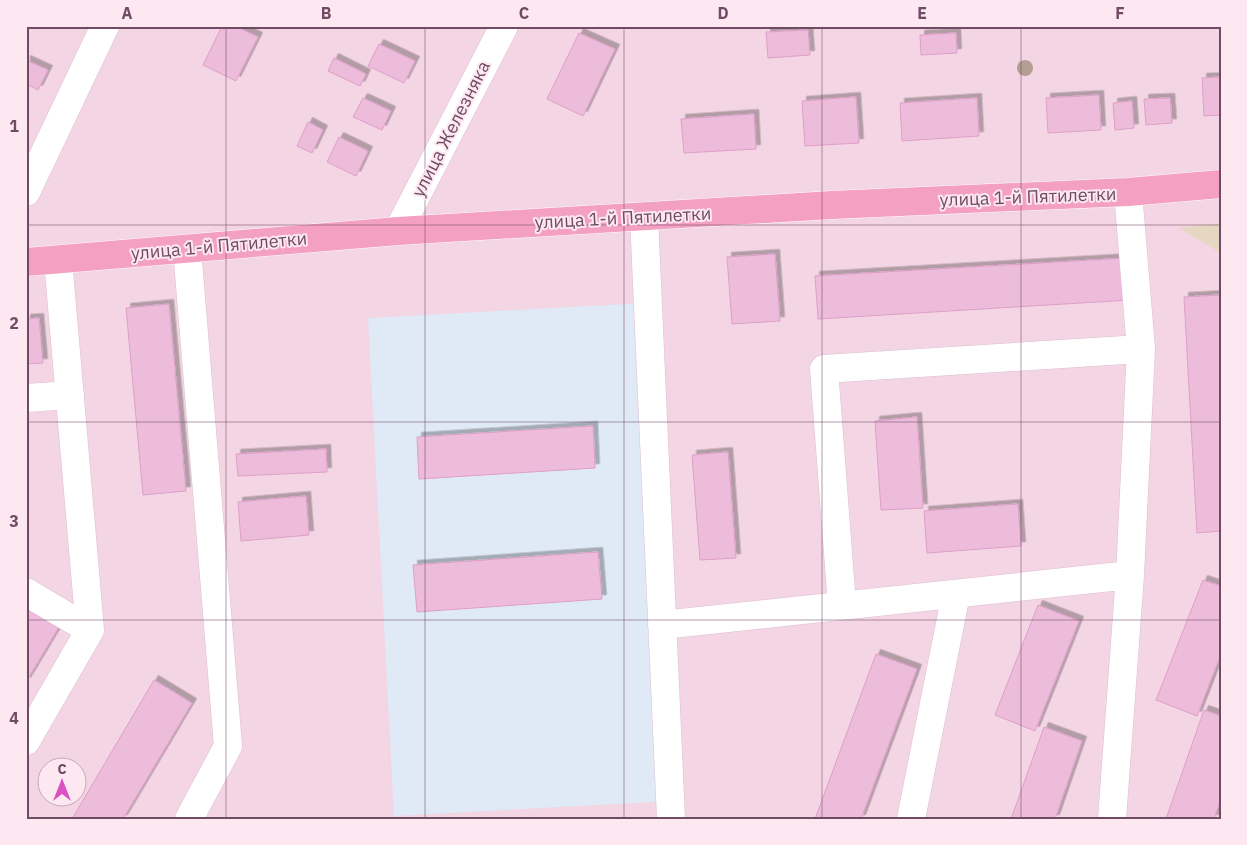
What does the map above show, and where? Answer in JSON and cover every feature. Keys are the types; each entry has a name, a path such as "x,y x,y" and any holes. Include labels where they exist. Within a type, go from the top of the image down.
{"main road":[{"name":"улица 1-й Пятилетки","path":"26,262 398,232 842,205 1128,192 1221,184"}],"lane":[{"path":"26,192 105,26"},
{"name":"улица Железняка","path":"398,232 504,26"},
{"path":"1112,819 1130,575 1141,350 1128,192"},
{"path":"644,217 671,819"},
{"path":"187,249 228,746 189,819"},
{"path":"26,742 90,630 58,260"},
{"path":"842,605 824,369 1141,350"},
{"path":"26,398 70,395"},
{"path":"662,624 1130,575"},
{"path":"26,592 90,630"},
{"path":"911,819 956,594"}],"shaded area":[{"path":"26,26 1221,26 1221,819 26,819"},
{"path":"1221,223 1221,253 1179,228"},
{"path":"646,303 672,801 394,816 368,318"}],"building":[{"path":"222,26 235,26 258,37 236,81 203,65"},
{"path":"808,30 810,55 768,58 766,32"},
{"path":"579,33 615,49 583,116 547,99"},
{"path":"956,33 957,53 921,55 920,35"},
{"path":"379,44 415,61 404,83 368,66"},
{"path":"334,58 366,74 360,86 328,71"},
{"path":"26,60 48,70 38,90 26,84"},
{"path":"1221,77 1221,115 1204,116 1202,78"},
{"path":"1099,95 1101,130 1048,133 1046,98"},
{"path":"856,97 859,143 805,146 802,101"},
{"path":"363,98 391,111 382,130 353,117"},
{"path":"977,98 979,136 902,141 900,103"},
{"path":"1170,98 1172,123 1146,125 1144,99"},
{"path":"1132,101 1134,128 1115,130 1113,103"},
{"path":"754,114 756,149 684,153 681,119"},
{"path":"308,122 323,130 312,153 297,146"},
{"path":"339,137 368,151 356,176 327,162"},
{"path":"775,254 780,321 732,324 727,257"},
{"path":"1128,258 1130,300 818,319 815,276"},
{"path":"1221,295 1221,531 1197,533 1184,297"},
{"path":"169,304 186,491 143,495 126,308"},
{"path":"39,318 43,363 26,364 26,319"},
{"path":"917,417 923,508 881,510 875,421"},
{"path":"593,426 595,468 419,479 417,437"},
{"path":"326,449 327,472 238,476 236,454"},
{"path":"728,452 736,558 700,560 692,455"},
{"path":"306,496 309,535 241,541 238,502"},
{"path":"1018,504 1021,546 927,553 924,511"},
{"path":"598,552 602,599 417,612 413,565"},
{"path":"1203,580 1221,586 1221,654 1197,716 1156,700"},
{"path":"1038,605 1079,621 1035,731 995,715"},
{"path":"26,608 59,627 26,682"},
{"path":"876,654 917,669 861,819 815,819"},
{"path":"154,680 192,703 123,819 72,819 78,808 88,808 88,792"},
{"path":"1204,710 1221,716 1221,798 1214,819 1166,819"},
{"path":"1044,727 1082,741 1055,819 1011,819"}]}
